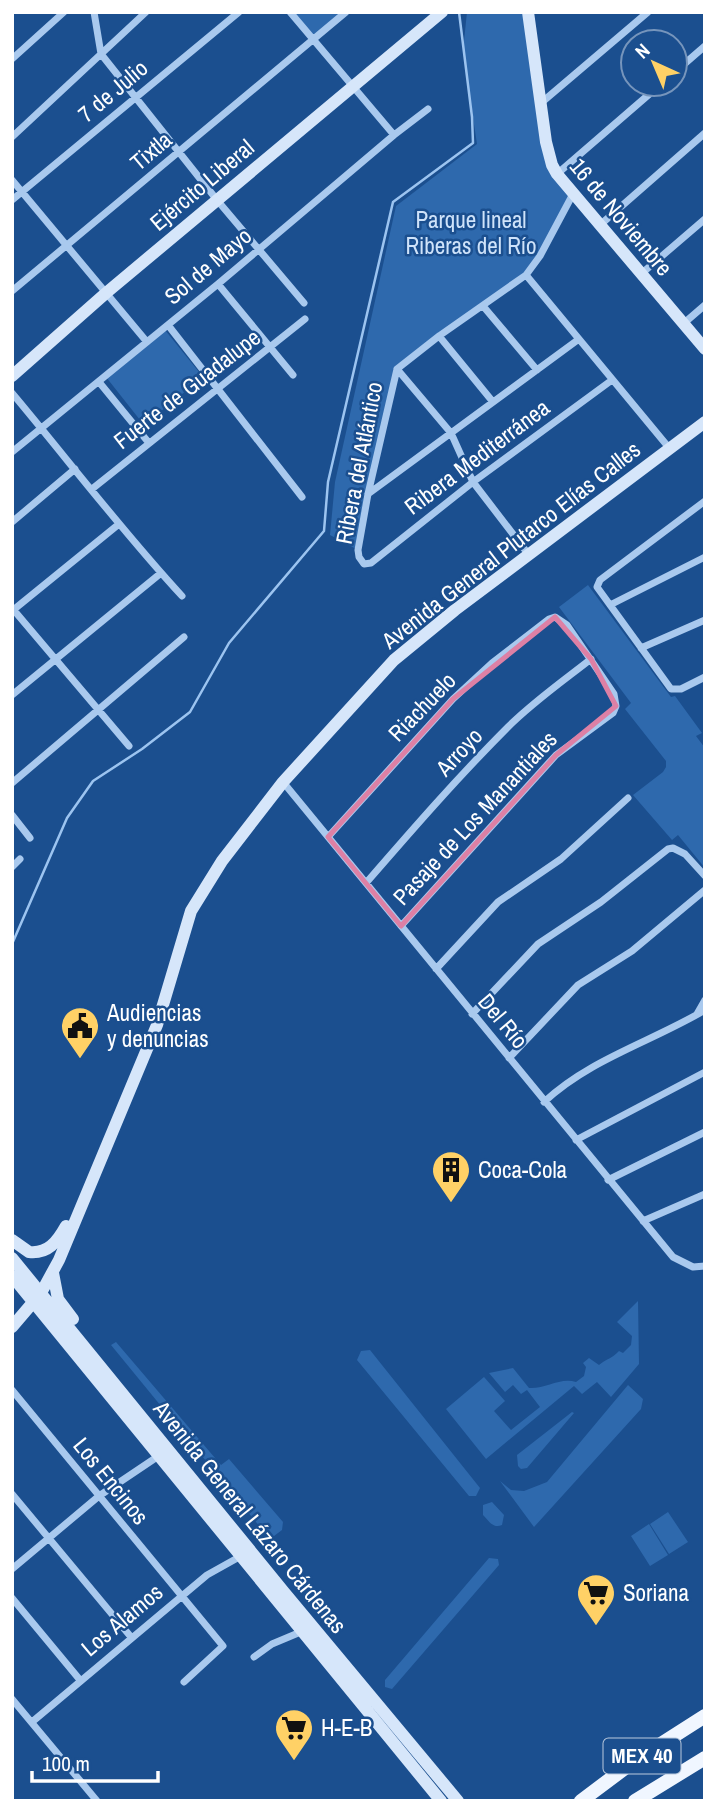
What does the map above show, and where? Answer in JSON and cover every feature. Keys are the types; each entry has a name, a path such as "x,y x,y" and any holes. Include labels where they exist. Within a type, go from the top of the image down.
{"main road":[{"name":"MEX 40","path":"581,1801 633,1762 705,1716"},
{"name":"MEX 40","path":"635,1801 705,1758"}],"street":[{"path":"12,59 64,12"},
{"path":"94,12 101,54 217,200 304,303"},
{"path":"12,137 146,12"},
{"name":"7 de Julio","path":"12,200 239,12"},
{"path":"290,12 394,135"},
{"name":"Tixtla","path":"12,291 346,12"},
{"name":"Ejército Liberal","path":"12,376 106,293 442,12"},
{"path":"528,17 540,12"},
{"path":"541,104 648,12"},
{"name":"16 de Noviembre","path":"528,17 549,157 557,174 705,349"},
{"path":"689,60 705,46"},
{"path":"557,174 645,98"},
{"name":"Sol de Mayo","path":"12,452 428,109"},
{"path":"600,225 705,132"},
{"path":"12,180 147,342"},
{"name":"Ribera del Atlántico","path":"364,564 358,550 397,369 526,275 540,257 573,194"},
{"path":"641,274 705,219"},
{"path":"526,275 670,449"},
{"path":"218,284 293,375"},
{"path":"683,324 705,305"},
{"path":"483,306 537,370"},
{"name":"Fuerte de Guadalupe","path":"92,489 305,319"},
{"path":"168,325 302,497"},
{"path":"439,336 493,402"},
{"path":"368,494 579,339"},
{"path":"397,369 451,433 473,482 529,555"},
{"name":"Ribera Mediterránea","path":"364,564 371,563 473,482 612,380"},
{"path":"99,382 149,443"},
{"path":"12,393 182,596"},
{"name":"Avenida General Plutarco Elías Calles","path":"12,1327 37,1298 53,1272 157,1025 191,911 222,861 284,782 394,660 455,610 705,422"},
{"path":"12,522 75,469"},
{"path":"705,501 600,580 597,587 668,686 675,690 681,689 705,677"},
{"path":"119,524 13,610 129,746"},
{"path":"610,605 705,557"},
{"path":"12,695 161,573"},
{"name":"Riachuelo","path":"328,837 453,699 540,624 555,617 567,625 591,659"},
{"path":"641,648 705,620"},
{"path":"12,783 184,637"},
{"name":"Pasaje de Los Manantiales","path":"401,926 556,755 613,713 616,698 591,659"},
{"name":"Arroyo","path":"366,883 509,727 591,659"},
{"name":"Del Río","path":"284,782 673,1257 693,1267 705,1265"},
{"path":"436,969 498,902 561,859 628,798"},
{"path":"12,815 30,838"},
{"path":"472,1014 538,944 601,902 658,856 673,848 685,854 705,876"},
{"path":"12,867 20,859"},
{"path":"509,1058 578,985 632,951 705,890"},
{"path":"697,1015 705,1000"},
{"path":"544,1102 561,1086 584,1071 705,1010"},
{"path":"576,1140 705,1072"},
{"path":"608,1180 705,1132"},
{"path":"12,1240 29,1252 45,1251 52,1246 88,1186"},
{"path":"643,1221 705,1194"},
{"name":"Avenida General Lázaro Cárdenas","path":"12,1258 37,1298 160,1455 442,1801"},
{"path":"53,1272 58,1298 94,1346 118,1388"},
{"name":"Avenida General Lázaro Cárdenas","path":"12,1276 37,1298 118,1388 458,1801"},
{"name":"Los Encinos","path":"12,1390 223,1647 184,1682"},
{"path":"12,1569 99,1496 160,1455"},
{"path":"12,1494 131,1637"},
{"name":"Los Alamos","path":"32,1722 207,1575 242,1556"},
{"path":"12,1598 80,1680"},
{"path":"254,1657 272,1644 303,1631"},
{"path":"320,1652 316,1647 322,1648 350,1672"},
{"path":"12,1699 97,1801"}],"highlighted area":[{"path":"555,617 591,659 616,706 556,755 401,926 328,837 453,699"}],"green space":[{"path":"290,12 346,12 314,40"},
{"name":"Parque lineal Riberas del Río","path":"467,12 528,12 546,142 573,194 532,268 397,369 358,550 330,535 335,482 396,206 477,144 463,51"},
{"path":"165,330 203,377 144,425 106,377"},
{"path":"588,585 671,697 675,696 702,733 696,736 705,748 705,868 678,835 672,840 633,795 663,772 666,761 625,709 631,703 559,607"},
{"path":"638,1301 639,1364 611,1397 597,1382 582,1394 574,1386 486,1459 446,1409 484,1377 505,1401 494,1411 511,1430 540,1407 527,1390 521,1394 513,1385 505,1392 489,1373 513,1368 529,1388 564,1381 576,1382 584,1376 586,1367 583,1363 589,1358 599,1365 619,1351 623,1353 631,1345 632,1336 617,1322"},
{"path":"116,1342 221,1465 229,1459 283,1522 282,1530 270,1539 111,1345"},
{"path":"370,1350 480,1488 476,1496 469,1496 357,1360 361,1351"},
{"path":"628,1385 643,1399 641,1409 534,1527 500,1481 511,1490 524,1491 547,1482"},
{"path":"574,1413 527,1468 521,1469 517,1455"},
{"path":"492,1502 504,1515 502,1525 494,1525 483,1515 483,1505"},
{"path":"668,1512 688,1542 669,1554 650,1524"},
{"path":"649,1524 668,1555 650,1566 631,1536"},
{"path":"489,1558 498,1559 499,1565 392,1689 385,1687 385,1680"}],"waterway":[{"path":"12,944 67,818 93,781 142,749 190,712 229,643 324,531 328,482 393,202 473,143 459,12"}],"place":[{"name":"Audiencias y denuncias","path":"80,1060"},
{"name":"Coca-Cola","path":"451,1204"},
{"name":"Soriana","path":"596,1627"},
{"name":"H-E-B","path":"294,1762"}]}
